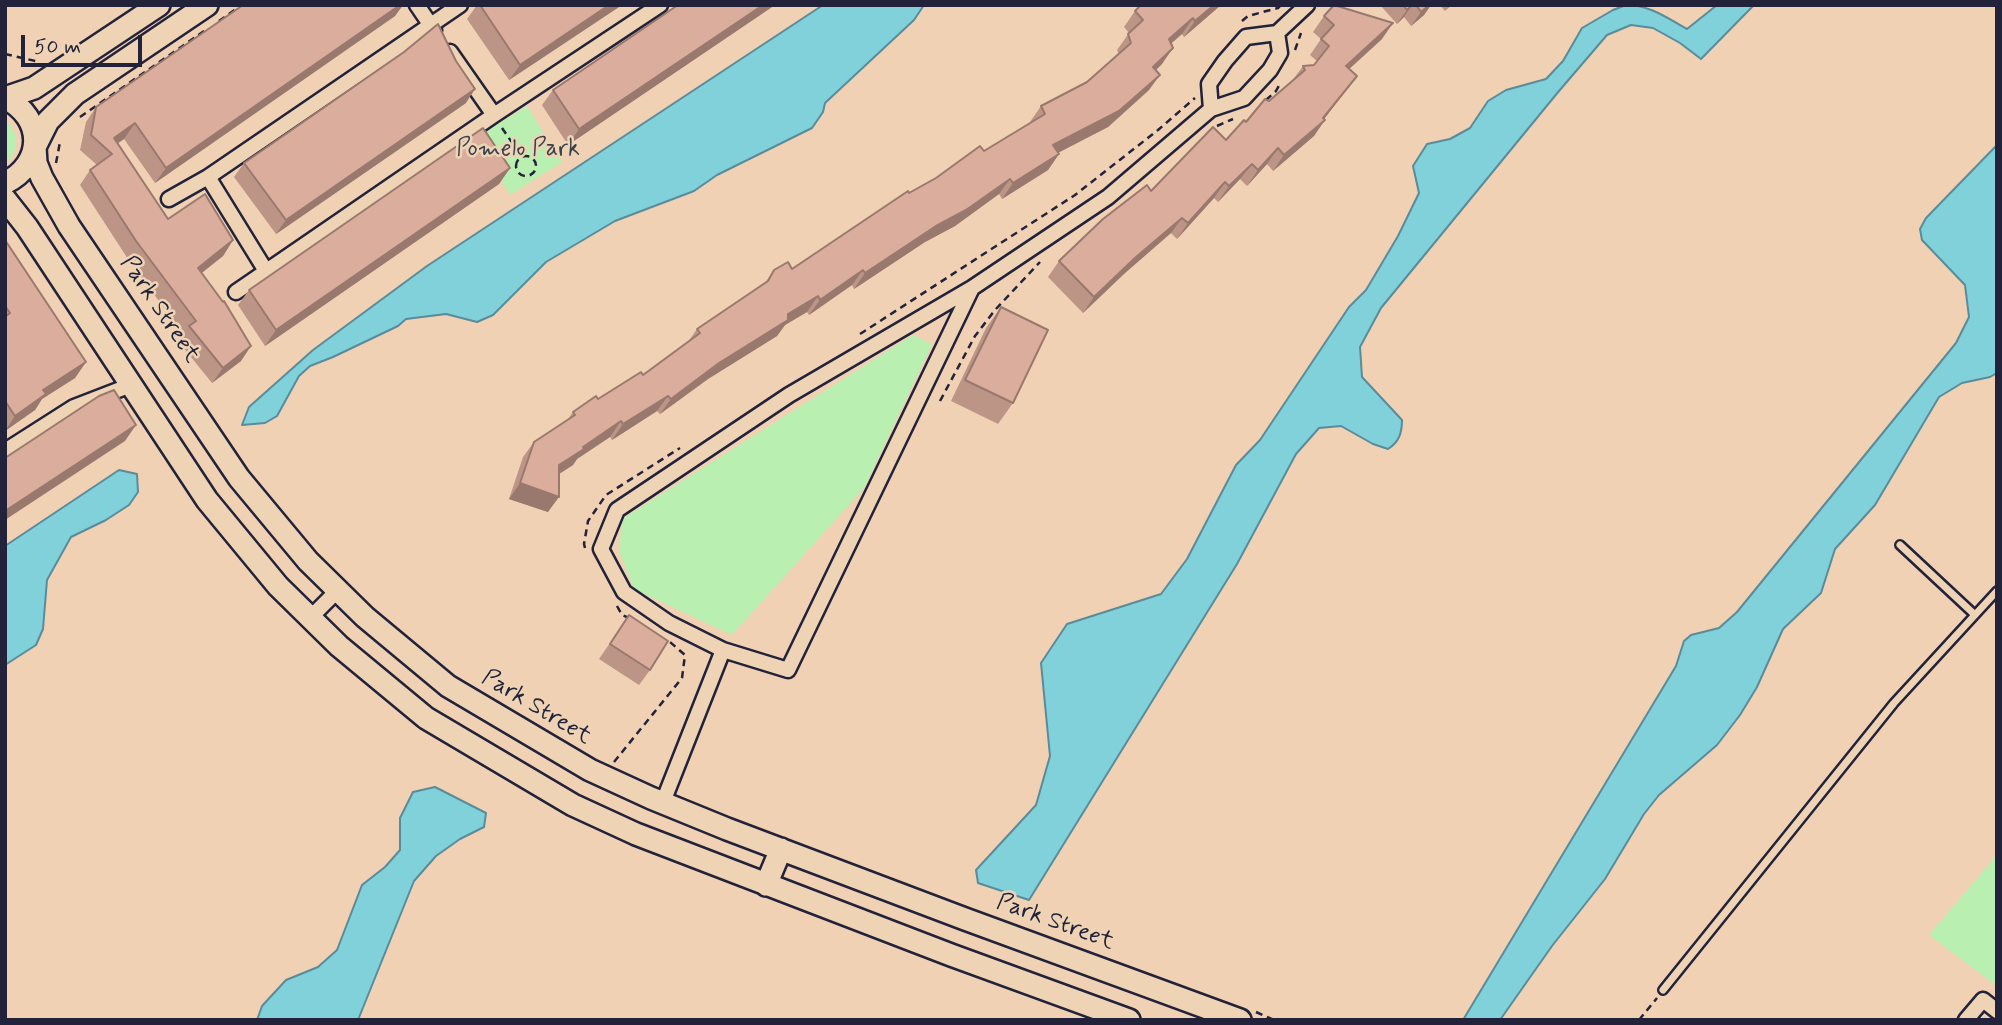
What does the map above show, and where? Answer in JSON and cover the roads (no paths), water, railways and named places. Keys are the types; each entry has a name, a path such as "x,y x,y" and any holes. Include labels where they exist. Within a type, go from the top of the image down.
{"street":[{"path":"5,98 34,88 159,5"},
{"path":"417,5 494,116"},
{"path":"169,199 208,177 460,5"},
{"path":"236,292 660,5"},
{"path":"1211,109 1209,83 1246,37 1277,33 1307,5"},
{"path":"5,183 25,170 48,121 75,94 213,13"},
{"path":"972,288 788,670 723,650 669,623 624,592 601,549 617,510 789,395 972,288 1108,197 1211,109 1244,98 1270,70 1280,53 1277,33"},
{"name":"Park Street","path":"5,98 25,112 31,122 36,163 69,226 239,478 308,561 365,617 448,686 590,770 663,803 1240,1020"},
{"path":"208,177 267,271"},
{"path":"5,199 14,208 207,500 278,586 339,646 426,719 573,806 636,834 1129,1020"},
{"path":"6,449 74,407 131,386"},
{"path":"310,618 338,590"},
{"path":"663,803 723,650"},
{"path":"766,885 781,849"},
{"path":"1966,1020 1983,1000 1997,1011"}],"lane":[{"path":"1900,545 1974,614"},
{"path":"1663,990 1894,703 1997,591"}],"water":[{"path":"823,5 924,5 914,20 825,103 823,112 812,128 717,175 694,191 615,221 546,262 493,315 477,322 446,314 406,319 398,326 310,366 299,376 277,416 265,423 242,425 249,407 313,350 427,266"},
{"path":"1626,5 1651,10 1687,29 1717,5 1754,5 1701,59 1653,28 1631,25 1607,35 1381,308 1360,347 1362,377 1402,420 1397,440 1388,449 1373,444 1341,426 1319,428 1296,454 1237,564 1029,900 978,883 976,870 1036,805 1050,756 1041,663 1067,624 1161,594 1187,559 1236,465 1260,440 1349,307 1366,290 1398,236 1419,193 1413,166 1427,144 1450,139 1470,128 1488,101 1506,90 1546,79 1563,61 1582,28"},
{"path":"1997,145 1997,373 1962,383 1939,397 1875,505 1835,549 1821,593 1783,629 1757,687 1740,715 1717,745 1659,795 1644,814 1605,879 1552,946 1500,1020 1463,1020 1676,666 1684,641 1691,635 1719,628 1737,612 1956,343 1969,317 1965,285 1922,240 1920,229 1926,218"},
{"path":"119,470 137,474 138,492 129,505 71,537 47,580 43,629 36,645 5,665 5,546"},
{"path":"435,787 486,813 484,827 460,839 436,856 414,881 358,1020 257,1020 262,1006 286,980 318,967 337,950 362,885 385,867 400,850 400,818 413,792"}],"park label":[{"name":"Pomelo Park","path":"518,150"}]}
